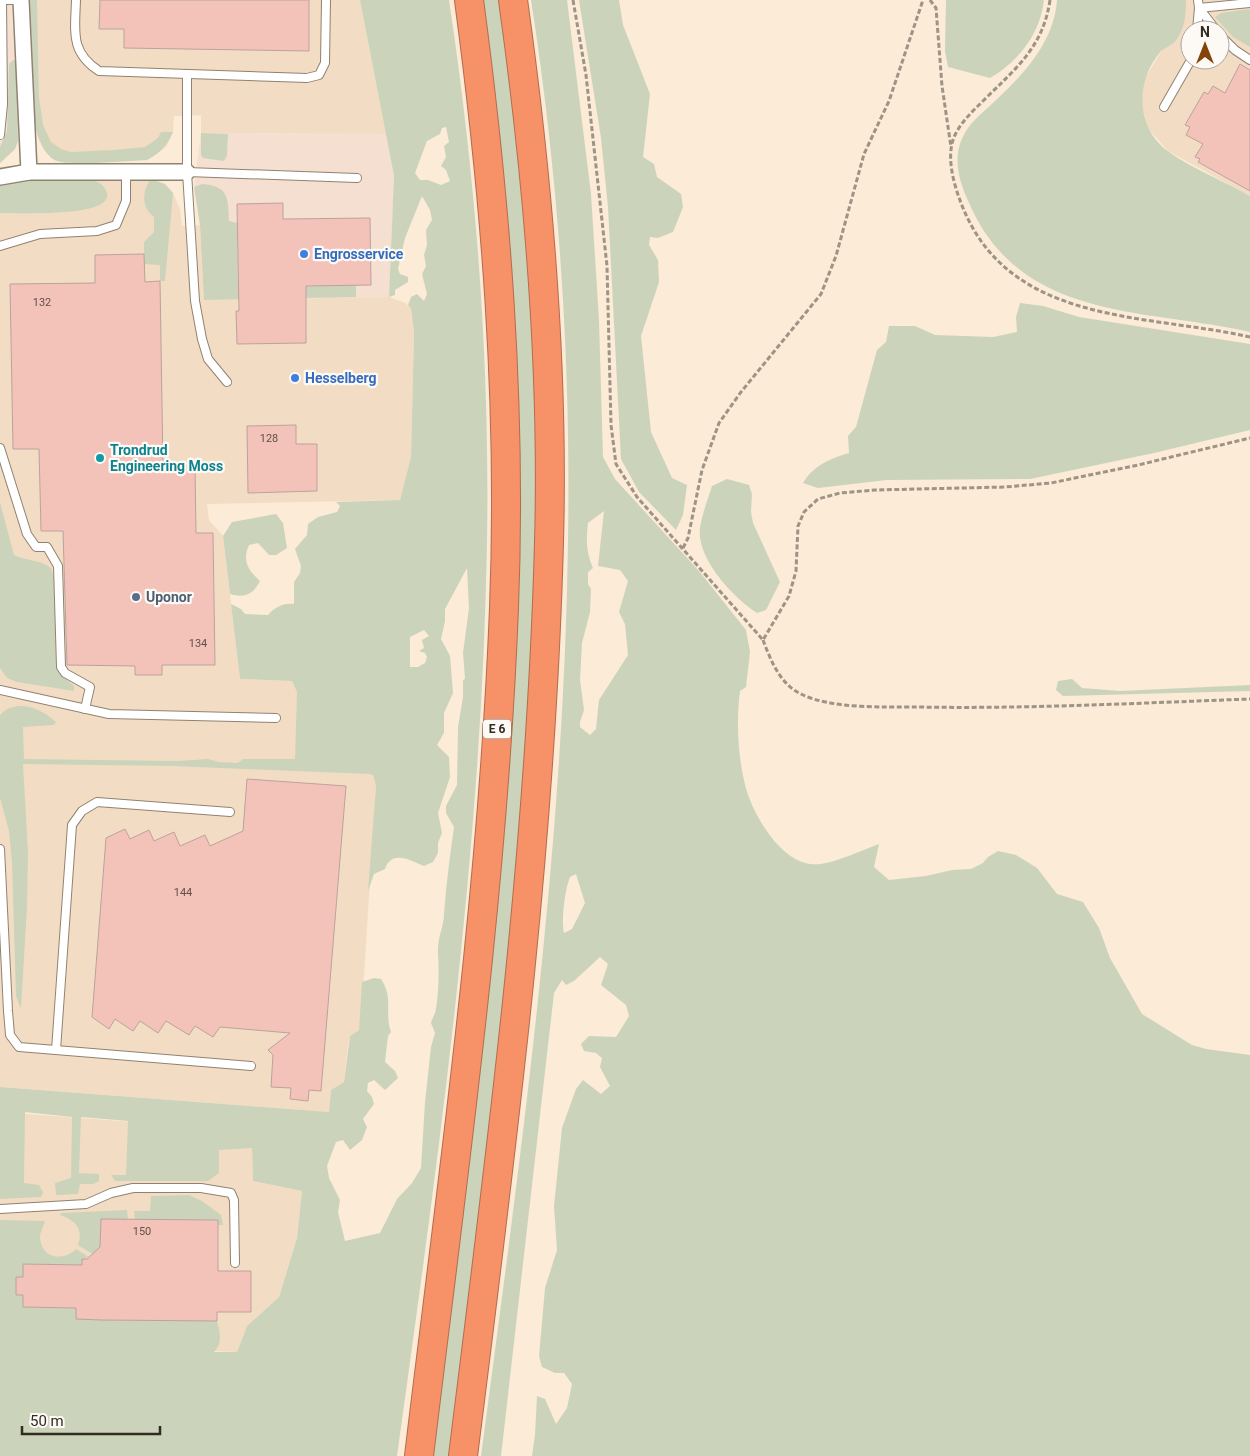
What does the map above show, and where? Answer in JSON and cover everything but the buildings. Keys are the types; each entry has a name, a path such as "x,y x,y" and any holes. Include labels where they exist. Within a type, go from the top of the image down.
{"highway":[{"name":"E 6","path":"419,1456 473,1009 495,782 504,606 506,458 502,325 490,168 469,0"},
{"path":"463,1456 523,952 542,735 549,539 545,310 535,180 512,0"}],"street":[{"path":"21,0 29,172"},
{"path":"0,177 29,172 187,172"}],"lane":[{"path":"0,135 3,104 1,0 21,0"},
{"path":"76,0 77,47 86,62 100,70 307,78 319,74 325,63 326,0"},
{"path":"1198,4 1250,2"},
{"path":"1197,20 1198,4"},
{"path":"1198,4 1209,20"},
{"path":"1230,45 1250,60"},
{"path":"1164,107 1185,70"},
{"path":"187,74 187,172 195,301 208,359 227,382"},
{"path":"0,246 40,234 96,231 116,225 126,201 126,172"},
{"path":"187,172 357,178"},
{"path":"0,448 27,534 36,547 47,547 58,566 61,668 65,673 90,687 86,709"},
{"path":"0,690 109,714 276,718"},
{"path":"56,1050 69,851 72,825 82,811 96,802 230,812"},
{"path":"0,849 10,1035 19,1048 251,1066"},
{"path":"0,1210 86,1204 111,1193 133,1188 217,1189 231,1193 234,1200 235,1263"}],"path":[{"path":"574,0 586,75 607,266 611,426 616,464 637,497 763,640 777,672 793,690 824,702 894,707 962,708 1250,699"},
{"path":"683,548 688,538 702,470 719,423 741,392 821,294 836,256 864,154 889,101 923,0"},
{"path":"930,0 936,8 942,86 951,147 953,179 968,220 996,260 1017,277 1088,310 1250,337"},
{"path":"951,147 955,134 966,118 1029,55 1044,29 1050,0"},
{"path":"763,640 789,596 796,571 798,526 804,512 818,499 840,493 875,490 1005,486 1050,482 1138,465 1250,438"}],"shaded area":[{"path":"0,0 11,0 19,127 15,149 0,163"},
{"path":"30,0 360,0 386,134 201,133 201,115 174,116 173,132 166,147 147,160 58,161 39,140 35,126"},
{"path":"1186,0 1250,0 1250,196 1168,151 1147,127 1141,102 1144,80 1162,50 1173,44 1180,25 1180,70 1230,70 1230,20 1182,20 1186,9"},
{"path":"201,133 386,134 394,176 389,297 204,300 200,225 194,187"},
{"path":"151,179 165,184 173,193 180,209 182,226 200,225 204,300 389,297 405,303 411,308 414,333 411,458 400,500 207,504 209,520 223,536 240,679 292,681 298,692 295,770 368,774 373,775 376,786 361,1022 359,1030 350,1036 344,1082 331,1090 329,1112 0,1087 0,184 30,180"},
{"path":"0,1112 214,1128 252,1148 253,1181 302,1191 297,1238 279,1297 247,1326 237,1352 0,1343"}],"green space":[{"path":"30,0 37,0 39,97 43,125 51,142 61,149 71,152 113,150 145,147 158,138 161,132 173,132 166,145 160,151 147,160 74,163 52,159 45,151 35,126"},
{"path":"360,0 449,0 459,67 474,202 483,338 486,406 487,542 483,657 477,771 456,1000 443,1114 397,1456 0,1456 0,1220 45,1221 40,1234 40,1240 43,1249 47,1253 62,1256 72,1253 76,1249 89,1257 82,1259 82,1265 23,1264 23,1277 16,1277 23,1295 23,1307 76,1308 102,1320 217,1321 220,1341 214,1352 237,1352 247,1326 279,1297 297,1238 302,1191 253,1181 252,1148 219,1150 219,1173 208,1181 115,1181 111,1175 126,1175 128,1121 81,1117 79,1173 99,1174 99,1181 93,1184 80,1184 78,1194 56,1195 55,1183 71,1178 72,1117 25,1112 24,1183 39,1185 43,1192 41,1197 0,1199 0,1087 329,1112 331,1090 344,1082 350,1036 359,1030 362,982 374,978 381,979 387,992 388,1018 391,1032 388,1036 385,1062 395,1071 398,1078 385,1090 374,1080 368,1083 367,1091 372,1097 374,1104 363,1119 367,1127 362,1140 350,1150 343,1140 336,1142 327,1166 329,1178 340,1200 338,1212 345,1241 380,1233 397,1199 412,1183 421,1168 425,1102 431,1047 435,1033 431,1023 436,1011 438,995 438,947 444,919 454,827 446,813 446,806 457,785 458,727 463,697 463,681 465,678 463,653 469,608 467,568 445,609 445,621 441,639 450,656 453,693 444,713 444,733 437,745 449,757 450,777 438,813 442,833 438,843 438,853 433,862 424,866 408,859 392,859 385,869 374,874 368,891 376,786 373,775 172,766 23,764 28,852 21,1009 16,996 12,863 9,831 0,798 0,715 13,707 21,706 36,709 56,722 54,725 23,727 24,759 178,761 208,759 219,762 238,763 243,759 295,759 297,692 292,681 240,679 231,604 241,609 245,614 268,615 280,606 294,604 294,582 300,573 301,566 295,549 307,535 308,524 318,517 337,512 340,506 336,502 400,500 411,457 414,333 411,308 408,305 411,297 417,294 424,301 427,294 422,274 426,266 424,255 427,245 426,230 432,220 430,210 422,196 405,238 398,269 400,274 408,277 408,282 395,290 395,295 389,297 394,176","holes":["446,127 449,142 444,146 446,157 441,166 446,170 450,181 441,185 428,180 420,180 415,173 427,141 440,134 442,128","424,630 429,636 422,640 424,648 419,651 425,653 427,657 425,663 418,667 410,667 410,637"]},
{"path":"481,0 500,0 523,192 532,320 537,449 534,631 527,750 507,986 450,1456 431,1456 515,342 504,186"},
{"path":"531,0 567,0 591,194 599,320 603,457 615,479 699,571 746,630 750,652 746,687 740,691 738,714 739,750 745,785 754,809 769,834 788,854 799,861 810,864 835,861 879,844 874,867 889,880 926,876 952,870 971,869 983,863 988,857 998,851 1016,855 1037,868 1057,894 1083,902 1099,928 1110,958 1142,1014 1192,1045 1206,1049 1250,1055 1250,1456 532,1456 537,1396 545,1399 556,1424 567,1408 572,1384 564,1373 555,1373 542,1367 539,1356 545,1288 557,1250 554,1206 562,1128 576,1089 583,1080 601,1094 610,1086 600,1067 602,1058 596,1053 584,1051 581,1044 589,1036 616,1037 629,1016 626,1005 601,985 608,964 600,957 574,981 566,985 562,980 554,993 501,1456 481,1456 511,1229 538,1000 549,886 565,656 568,474 565,338 556,202 541,67","holes":["604,511 598,566 620,570 628,581 619,612 625,624 628,655 599,700 596,729 590,735 580,727 584,710 580,680 582,643 590,612 591,589 588,584 588,572 593,568 587,546 587,535 588,523","576,874 585,903 572,929 564,933 563,912 567,889 570,877"]},
{"path":"579,0 619,0 623,25 650,94 643,157 654,164 657,177 681,194 683,207 673,232 658,238 650,237 649,245 658,260 659,282 641,336 651,432 672,478 687,485 683,515 676,530 639,492 621,459 608,207 601,138"},
{"path":"946,0 1044,0 1042,12 1033,35 1019,55 990,78 948,67 945,51"},
{"path":"1057,0 1186,0 1184,20 1180,20 1180,35 1174,43 1161,51 1152,63 1146,76 1142,104 1150,130 1158,142 1169,152 1250,196 1250,332 1128,312 1089,303 1053,290 1020,270 992,242 969,203 961,183 958,165 959,146 968,128 1006,91 1036,56 1044,43 1055,15"},
{"path":"1250,9 1250,47 1230,34 1230,20 1218,20 1215,17 1221,13"},
{"path":"13,60 16,61 18,141 15,149 0,163 0,147 7,131 9,64"},
{"path":"201,133 228,134 227,156 224,161 203,158 201,155"},
{"path":"151,179 165,184 173,193 165,281 160,281 160,265 144,264 144,242 154,232 154,217 147,209 144,199 146,188"},
{"path":"30,180 93,180 103,186 107,197 101,204 67,212 0,213 0,184"},
{"path":"202,184 217,187 222,191 227,200 229,221 237,223 238,287 356,285 356,297 204,300 200,225 194,187"},
{"path":"1020,303 1043,306 1079,317 1250,344 1250,430 1154,453 1030,479 887,480 818,488 803,483 817,467 836,457 849,453 848,436 856,427 877,350 886,342 889,326 915,326 935,335 993,337 1017,332 1016,317"},
{"path":"727,479 749,485 752,494 751,512 753,523 780,582 766,610 757,613 737,598 718,576 704,552 700,540 701,523 712,486"},
{"path":"0,502 14,555 42,563 51,568 54,578 56,663 59,673 74,686 74,691 17,682 7,678 0,668"},
{"path":"276,514 283,523 287,548 276,555 269,555 258,543 249,545 246,556 247,565 260,581 254,590 248,594 240,596 230,594 223,536 232,522"},
{"path":"1072,679 1082,688 1120,691 1250,685 1250,691 1063,696 1056,690 1058,681"},
{"path":"189,1195 202,1201 221,1215 223,1225 218,1225 218,1220 135,1219 134,1211 150,1211 151,1196"},
{"path":"127,1210 128,1219 101,1219 100,1259 78,1245 80,1234 77,1226 74,1222 60,1215 61,1213"}],"place":[{"name":"Engrosservice","path":"304,254"},
{"name":"Hesselberg","path":"295,378"},
{"name":"Trondrud Engineering Moss","path":"100,458"},
{"name":"Uponor","path":"136,597"}]}
